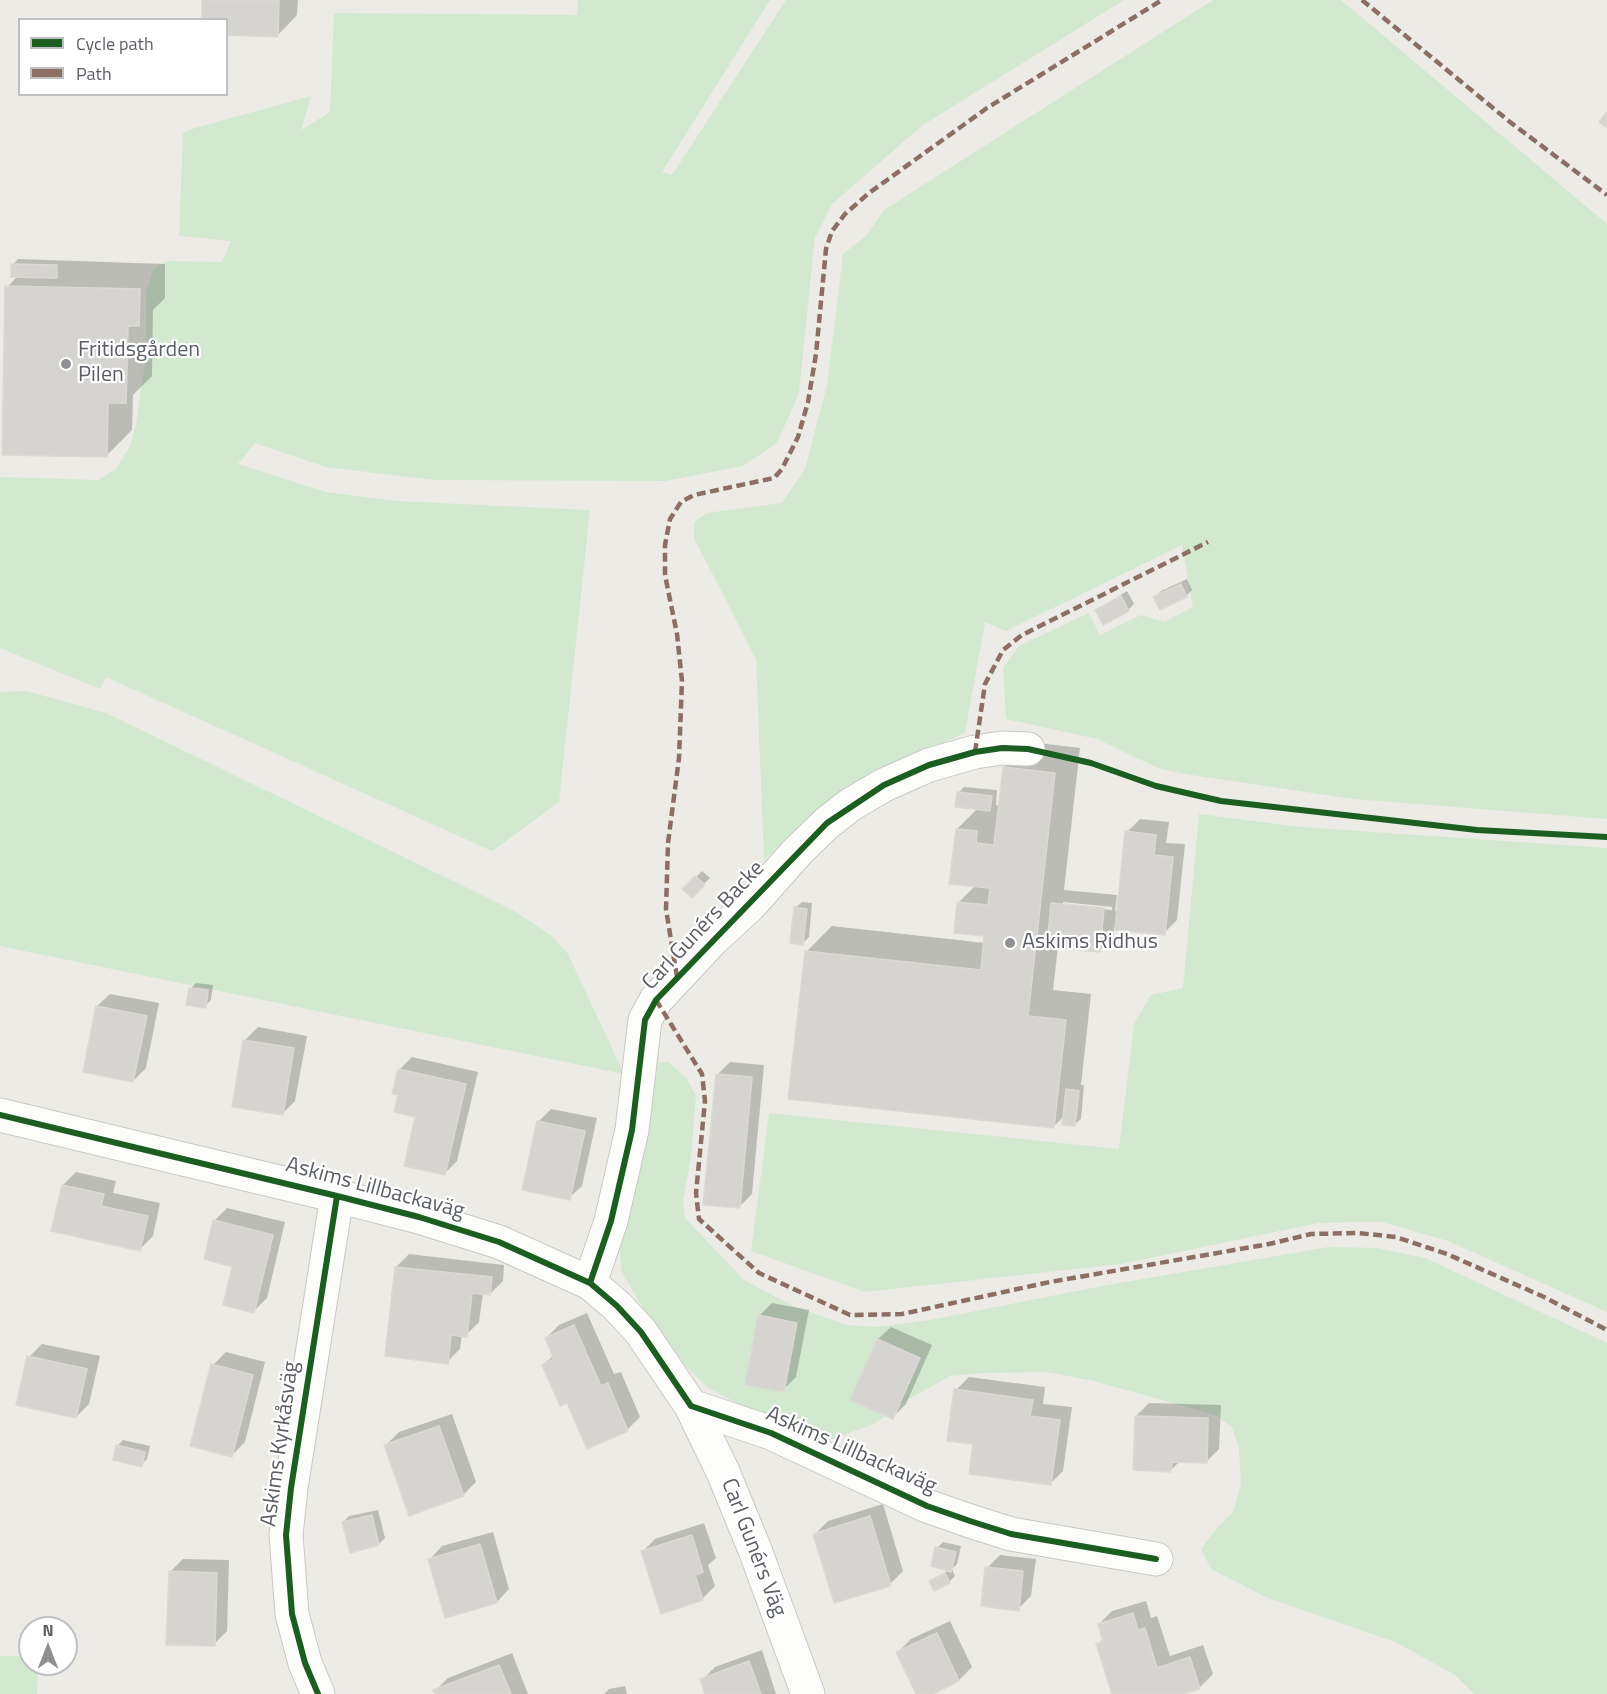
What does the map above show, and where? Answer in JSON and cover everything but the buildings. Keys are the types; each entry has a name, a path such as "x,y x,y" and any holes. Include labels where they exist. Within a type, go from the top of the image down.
{"street":[{"name":"Carl Gunérs Backe","path":"590,1283 611,1221 632,1130 645,1020 656,1000 712,940 750,905 798,851 850,805 884,785 930,765 975,752 1002,748 1028,749"},
{"name":"Askims Lillbackaväg","path":"0,1115 337,1196 419,1217 498,1242 590,1283 617,1306 641,1332 691,1406 771,1433 927,1506 970,1521 1011,1534 1156,1559"},
{"name":"Askims Kyrkåsväg","path":"318,1694 305,1663 291,1614 286,1535 291,1488 337,1196"},
{"name":"Carl Gunérs Väg","path":"691,1406 723,1472 755,1550 808,1694"}],"green space":[{"path":"578,0 770,0 662,172 672,175 786,0 1124,0 923,125 833,203 815,237 799,393 777,443 743,466 665,481 433,480 326,467 255,443 238,464 326,492 395,501 590,510 559,802 492,851 106,677 100,689 0,648 0,477 98,480 116,469 130,446 136,425 146,356 146,293 153,269 168,261 222,262 231,241 179,236 183,133 311,96 301,130 330,112 334,13 577,15"},
{"path":"1213,0 1341,0 1607,224 1607,819 1353,799 1185,774 1158,768 1097,739 1006,719 1003,668 1019,646 1089,613 1100,635 1141,615 1164,622 1193,607 1182,545 1006,631 985,622 965,733 871,775 817,810 764,860 756,659 694,538 694,522 707,513 782,503 805,469 827,385 843,254 867,235 884,210"},
{"path":"26,691 106,713 513,910 552,936 568,954 624,1074 0,946 0,692"},
{"path":"1199,814 1301,827 1607,848 1607,1312 1448,1241 1382,1222 1318,1223 1121,1264 865,1292 751,1251 769,1113 1119,1149 1134,1024 1151,995 1183,988"},
{"path":"668,1062 686,1077 696,1096 691,1157 683,1200 685,1218 744,1280 793,1306 847,1325 877,1327 930,1320 1102,1286 1329,1247 1377,1248 1425,1258 1607,1343 1607,1694 1474,1694 1455,1675 1395,1642 1268,1598 1211,1569 1201,1549 1233,1512 1241,1484 1239,1448 1232,1427 1215,1415 1094,1381 1047,1372 984,1373 950,1376 907,1400 876,1423 833,1439 747,1409 707,1387 684,1364 642,1307 621,1270 620,1249 656,1063"},
{"path":"0,1656 18,1656 18,1676 38,1676 37,1694 0,1694"}],"marked path":[{"path":"677,977 666,909 668,843 679,758 682,681 677,634 665,575 665,545 670,519 681,502 694,495 774,478 782,469 798,437 808,402 816,354 826,249 832,231 845,214 869,193 987,108 1162,0"},
{"path":"1362,0 1510,122 1607,195"},
{"path":"975,752 985,684 1003,650 1022,635 1208,542"},
{"path":"656,1000 702,1074 705,1101 696,1193 699,1219 759,1273 850,1315 902,1314 1050,1282 1269,1244 1311,1234 1358,1233 1396,1237 1447,1254 1544,1297 1607,1330"}],"cycle path":[{"path":"590,1283 611,1221 632,1130 645,1020 656,1000 827,823 884,785 929,765 975,752 1002,748 1028,749 1091,763 1156,786 1221,801 1477,830 1607,837"},
{"path":"0,1115 337,1196 419,1217 499,1242 590,1283 617,1306 641,1332 691,1406 771,1433 927,1506 970,1521 1011,1534 1156,1559"},
{"path":"318,1694 305,1663 292,1614 286,1535 291,1488 337,1196"}],"place":[{"name":"Fritidsgården Pilen","path":"66,364"},
{"name":"Askims Ridhus","path":"1010,943"}]}
